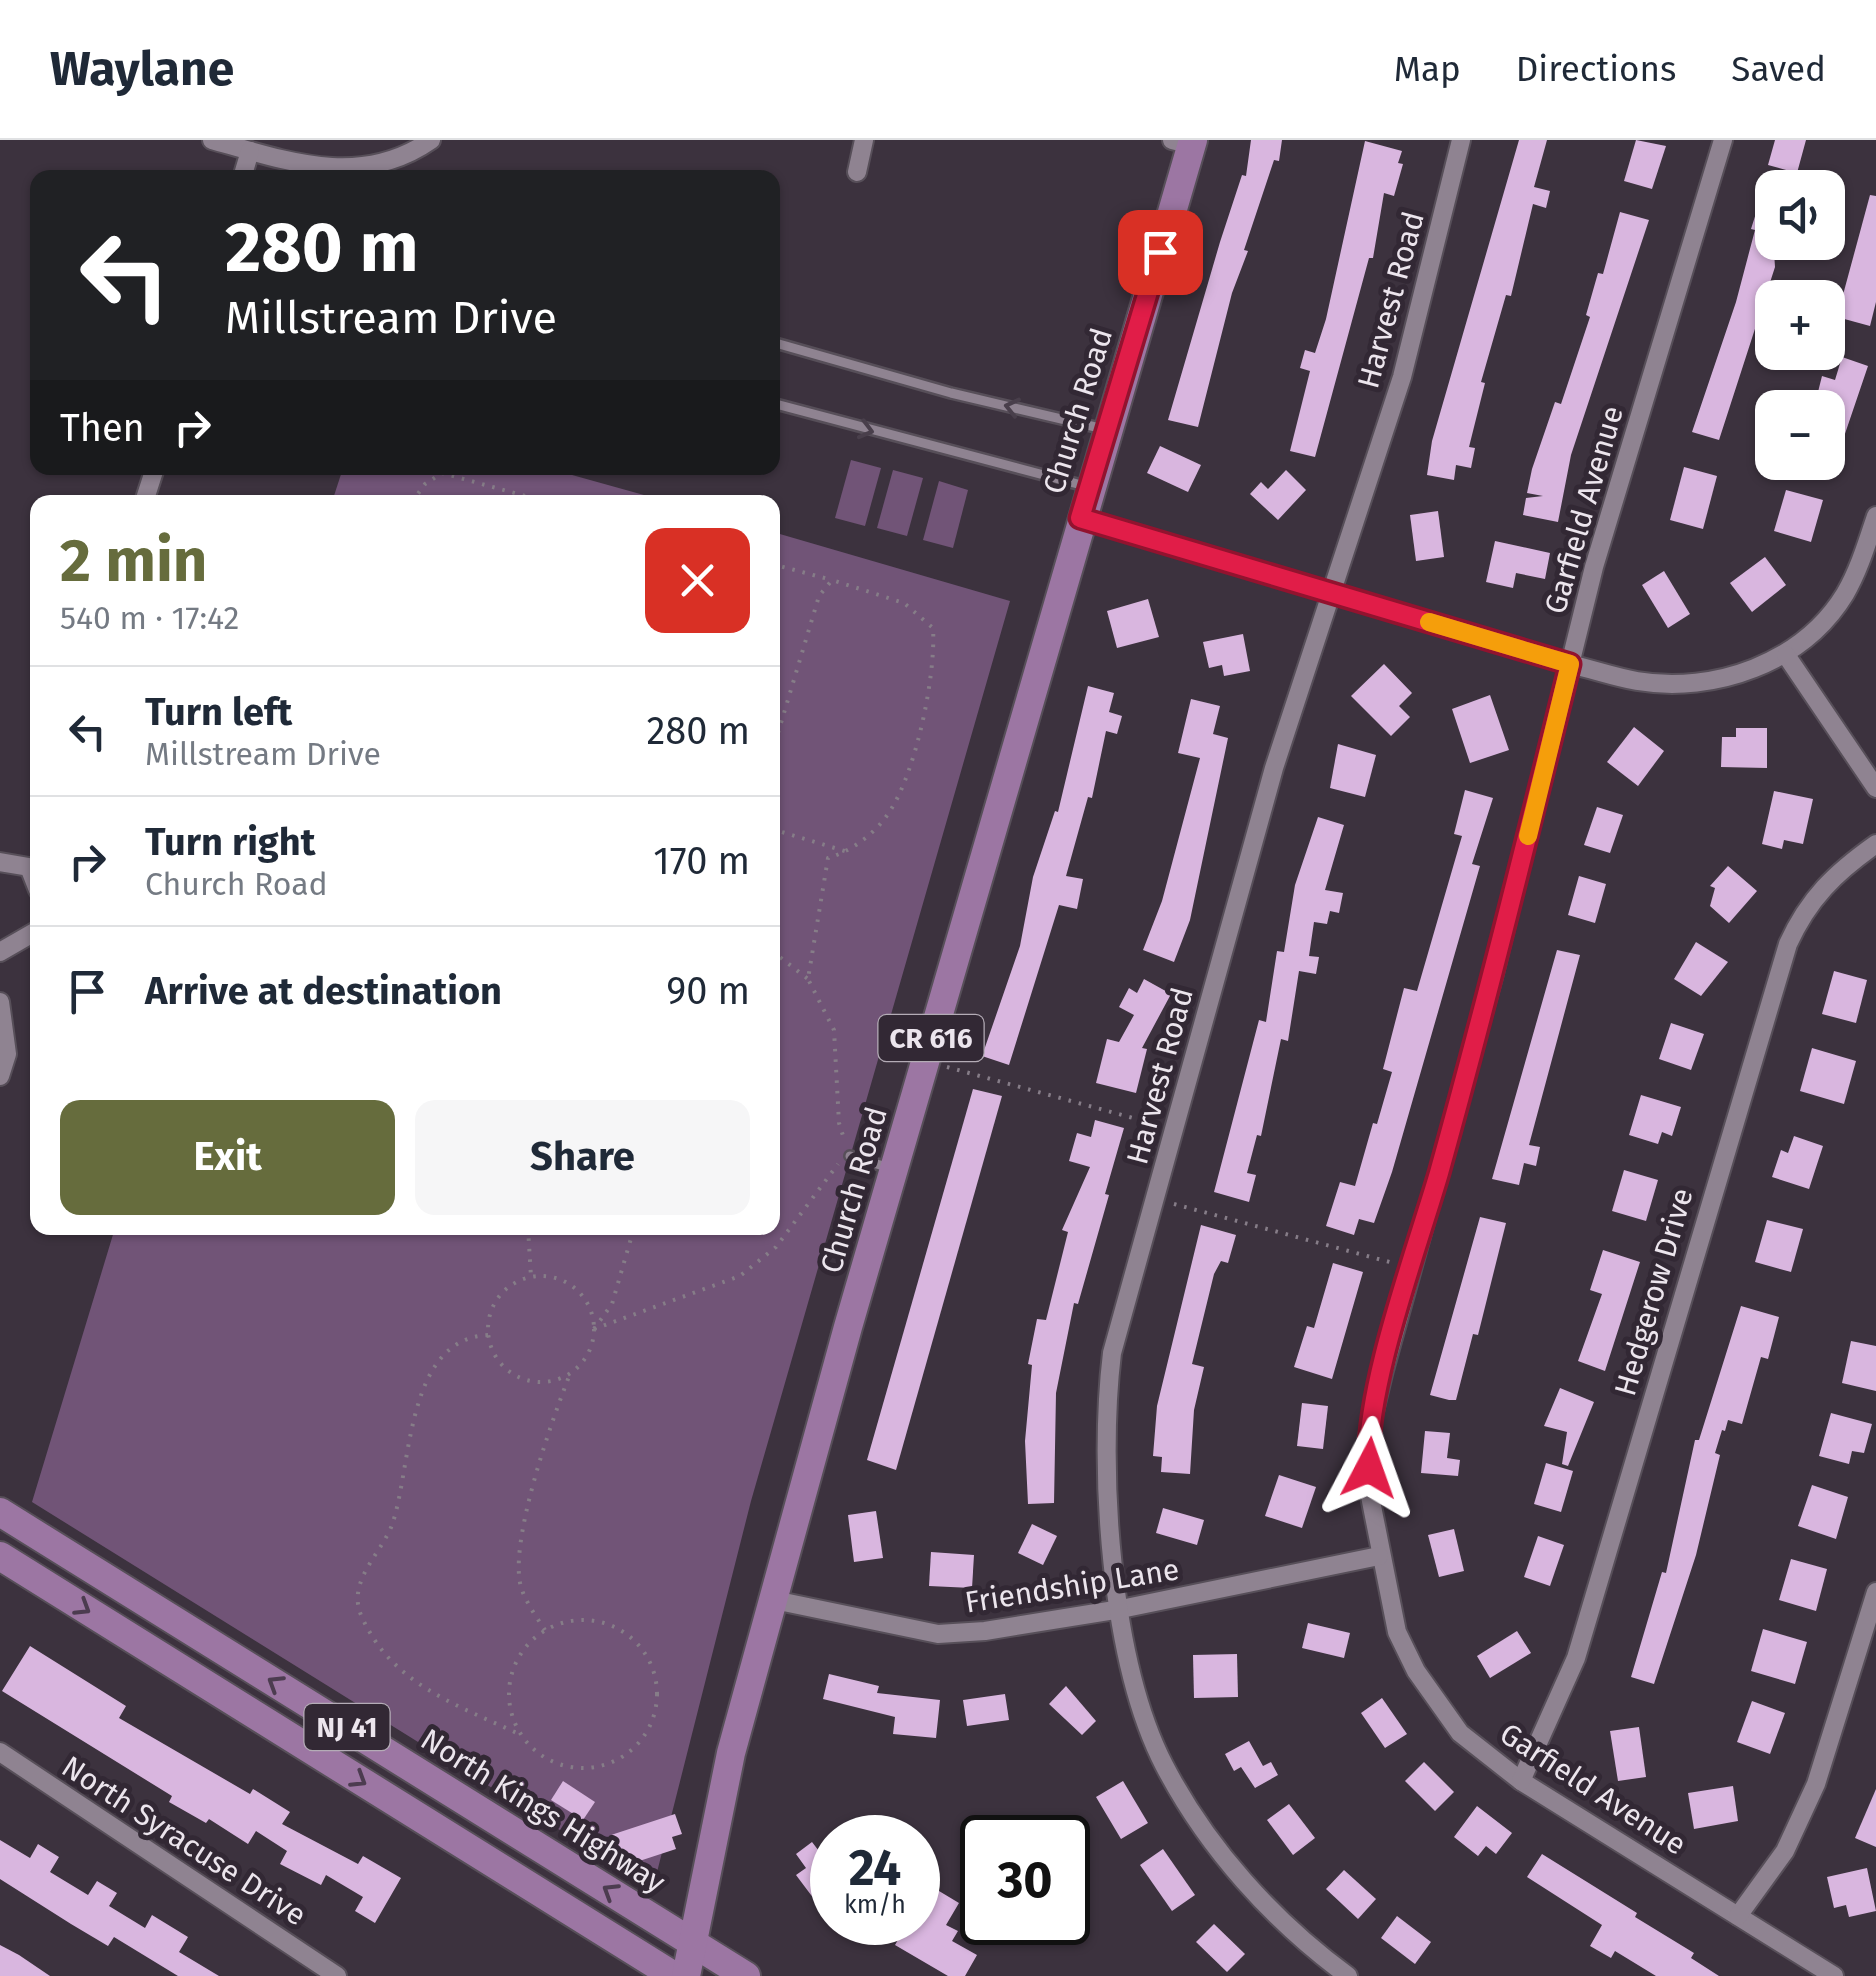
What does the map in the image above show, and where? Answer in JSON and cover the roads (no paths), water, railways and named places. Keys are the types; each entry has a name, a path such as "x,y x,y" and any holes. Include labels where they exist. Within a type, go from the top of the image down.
{"main road":[{"name":"Church Road","path":"686,1976 732,1753 893,1168 1186,142"},
{"name":"North Kings Highway","path":"0,1512 746,1976"},
{"name":"NJ 41","path":"0,1556 674,1976"}],"street":[{"path":"212,140 345,170"},
{"path":"354,170 431,140"},
{"path":"857,172 864,140"},
{"name":"Harvest Road","path":"1348,1976 1245,1887 1164,1765 1143,1710 1121,1609 1104,1418 1112,1353 1274,768 1402,377 1461,140"},
{"name":"Garfield Avenue","path":"1723,140 1594,568 1493,977 1367,1440 1379,1556 1397,1632 1416,1671 1460,1733 1521,1780 1834,1976"},
{"path":"244,170 250,151"},
{"path":"1080,518 1570,664 1638,682 1676,683 1712,680 1786,655 1868,567 1876,516"},
{"path":"1786,655 1876,788"},
{"name":"Hedgerow Drive","path":"1521,1780 1576,1658 1788,944 1806,904 1836,872 1876,844"},
{"path":"0,862 30,869"},
{"path":"0,952 30,935"},
{"path":"0,1002 7,1054 0,1076"},
{"name":"Friendship Lane","path":"774,1600 938,1634 1121,1609 1379,1556"},
{"path":"1738,1916 1785,1851 1816,1784 1876,1592"},
{"name":"North Syracuse Drive","path":"0,1752 337,1976"}],"lane":[{"path":"780,344 935,389 1106,430"},
{"path":"780,405 1089,488"},
{"path":"850,1156 893,1168"}]}
